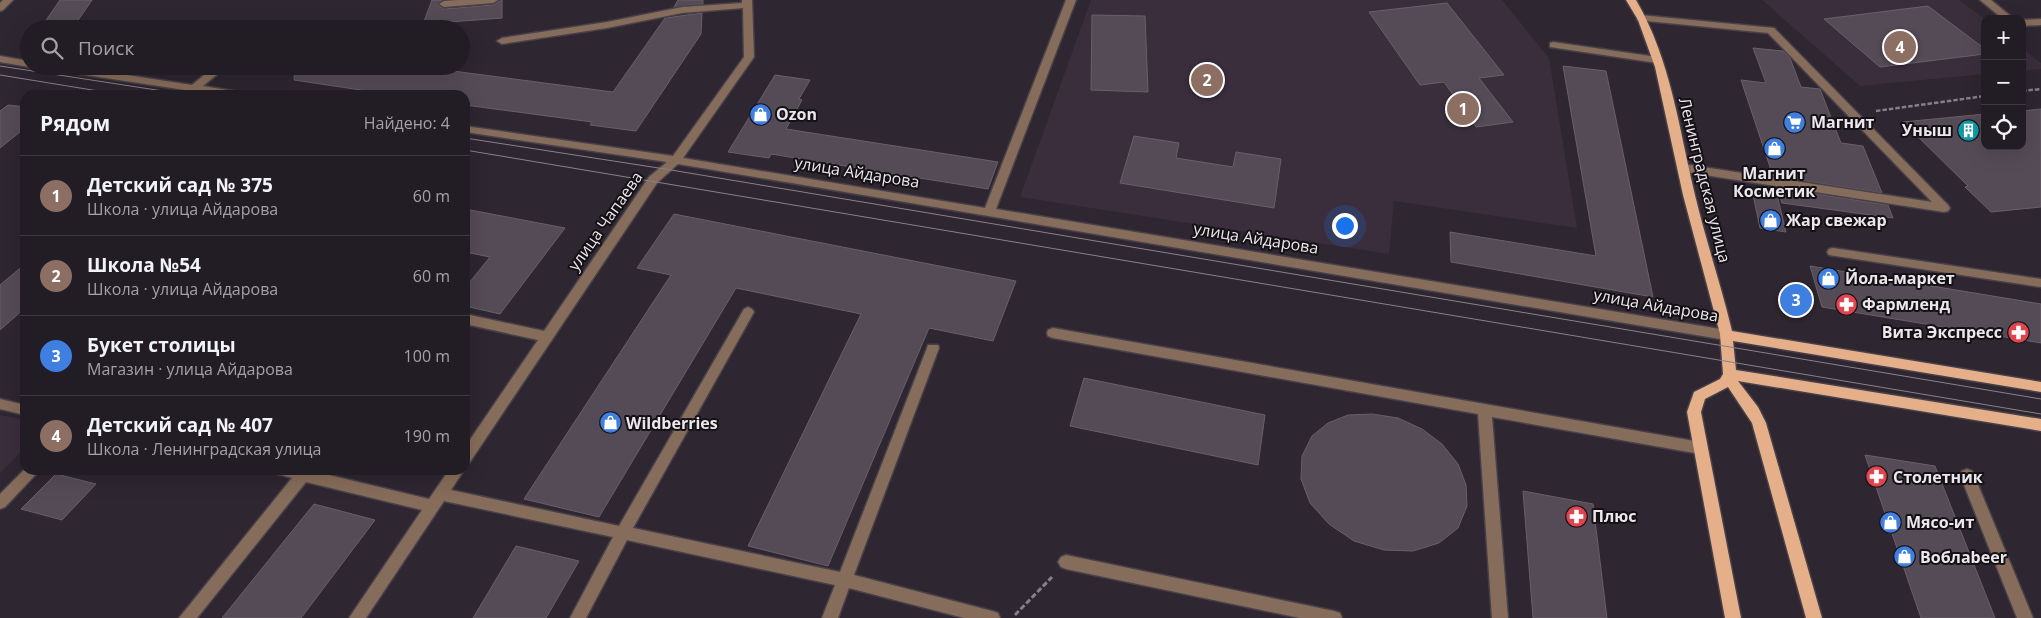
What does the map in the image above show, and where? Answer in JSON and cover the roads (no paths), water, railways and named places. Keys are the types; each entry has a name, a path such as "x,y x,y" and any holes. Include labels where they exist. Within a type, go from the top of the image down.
{"main road":[{"name":"Ленинградская улица","path":"1630,0 1650,39 1664,84 1683,168 1726,335 1730,374 1734,386 1750,404 1759,423 1814,618"},
{"name":"улица Айдарова","path":"1726,335 2041,387"},
{"path":"1733,618 1694,412 1695,403 1703,392 1725,384 1730,374 2041,425"}],"street":[{"path":"0,8 8,0"},
{"path":"444,4 493,0"},
{"path":"989,212 1071,0"},
{"path":"1985,0 2004,15"},
{"path":"502,41 607,25 682,10 747,2"},
{"name":"улица Чапаева","path":"470,451 653,180 676,160 749,57 747,2"},
{"path":"1640,18 1771,30 1944,208 1683,168"},
{"path":"2026,23 2041,22"},
{"path":"1553,45 1657,60"},
{"path":"0,59 20,62"},
{"path":"107,75 208,90"},
{"path":"195,88 211,75"},
{"name":"улица Айдарова","path":"470,130 676,160 1726,335"},
{"path":"1833,252 2041,283"},
{"path":"578,618 623,533 748,312"},
{"path":"470,320 547,338"},
{"path":"1053,334 1700,448"},
{"path":"830,618 933,348"},
{"path":"0,404 20,409"},
{"path":"1485,411 1500,618"},
{"path":"0,503 28,475"},
{"path":"187,618 302,475"},
{"path":"308,475 623,533 845,580 992,618"},
{"path":"357,618 454,475"},
{"path":"1967,475 2025,618"},
{"path":"1066,562 1334,618"}],"tram line":[{"path":"0,66 20,69"},
{"path":"0,75 92,90"},
{"path":"59,75 156,90"},
{"path":"470,139 665,169 2041,399"},
{"path":"470,151 2041,414"}],"place":[{"name":"Детский сад № 407","path":"1900,47"},
{"name":"Школа №54","path":"1207,80"},
{"name":"Детский сад № 375","path":"1463,109"},
{"name":"Ozon","path":"760,114"},
{"name":"Магнит","path":"1795,122"},
{"name":"Уныш","path":"1968,130"},
{"name":"Магнит Косметик","path":"1774,149"},
{"name":"Жар свежар","path":"1770,220"},
{"name":"Йола-маркет","path":"1829,278"},
{"name":"Букет столицы","path":"1796,300"},
{"name":"Фармленд","path":"1846,304"},
{"name":"Вита Экспресс","path":"2018,332"},
{"name":"Wildberries","path":"610,423"},
{"name":"Столетник","path":"1877,477"},
{"name":"Плюс","path":"1576,516"},
{"name":"Мясо-ит","path":"1890,522"},
{"name":"Воблаbeer","path":"1904,557"}]}
